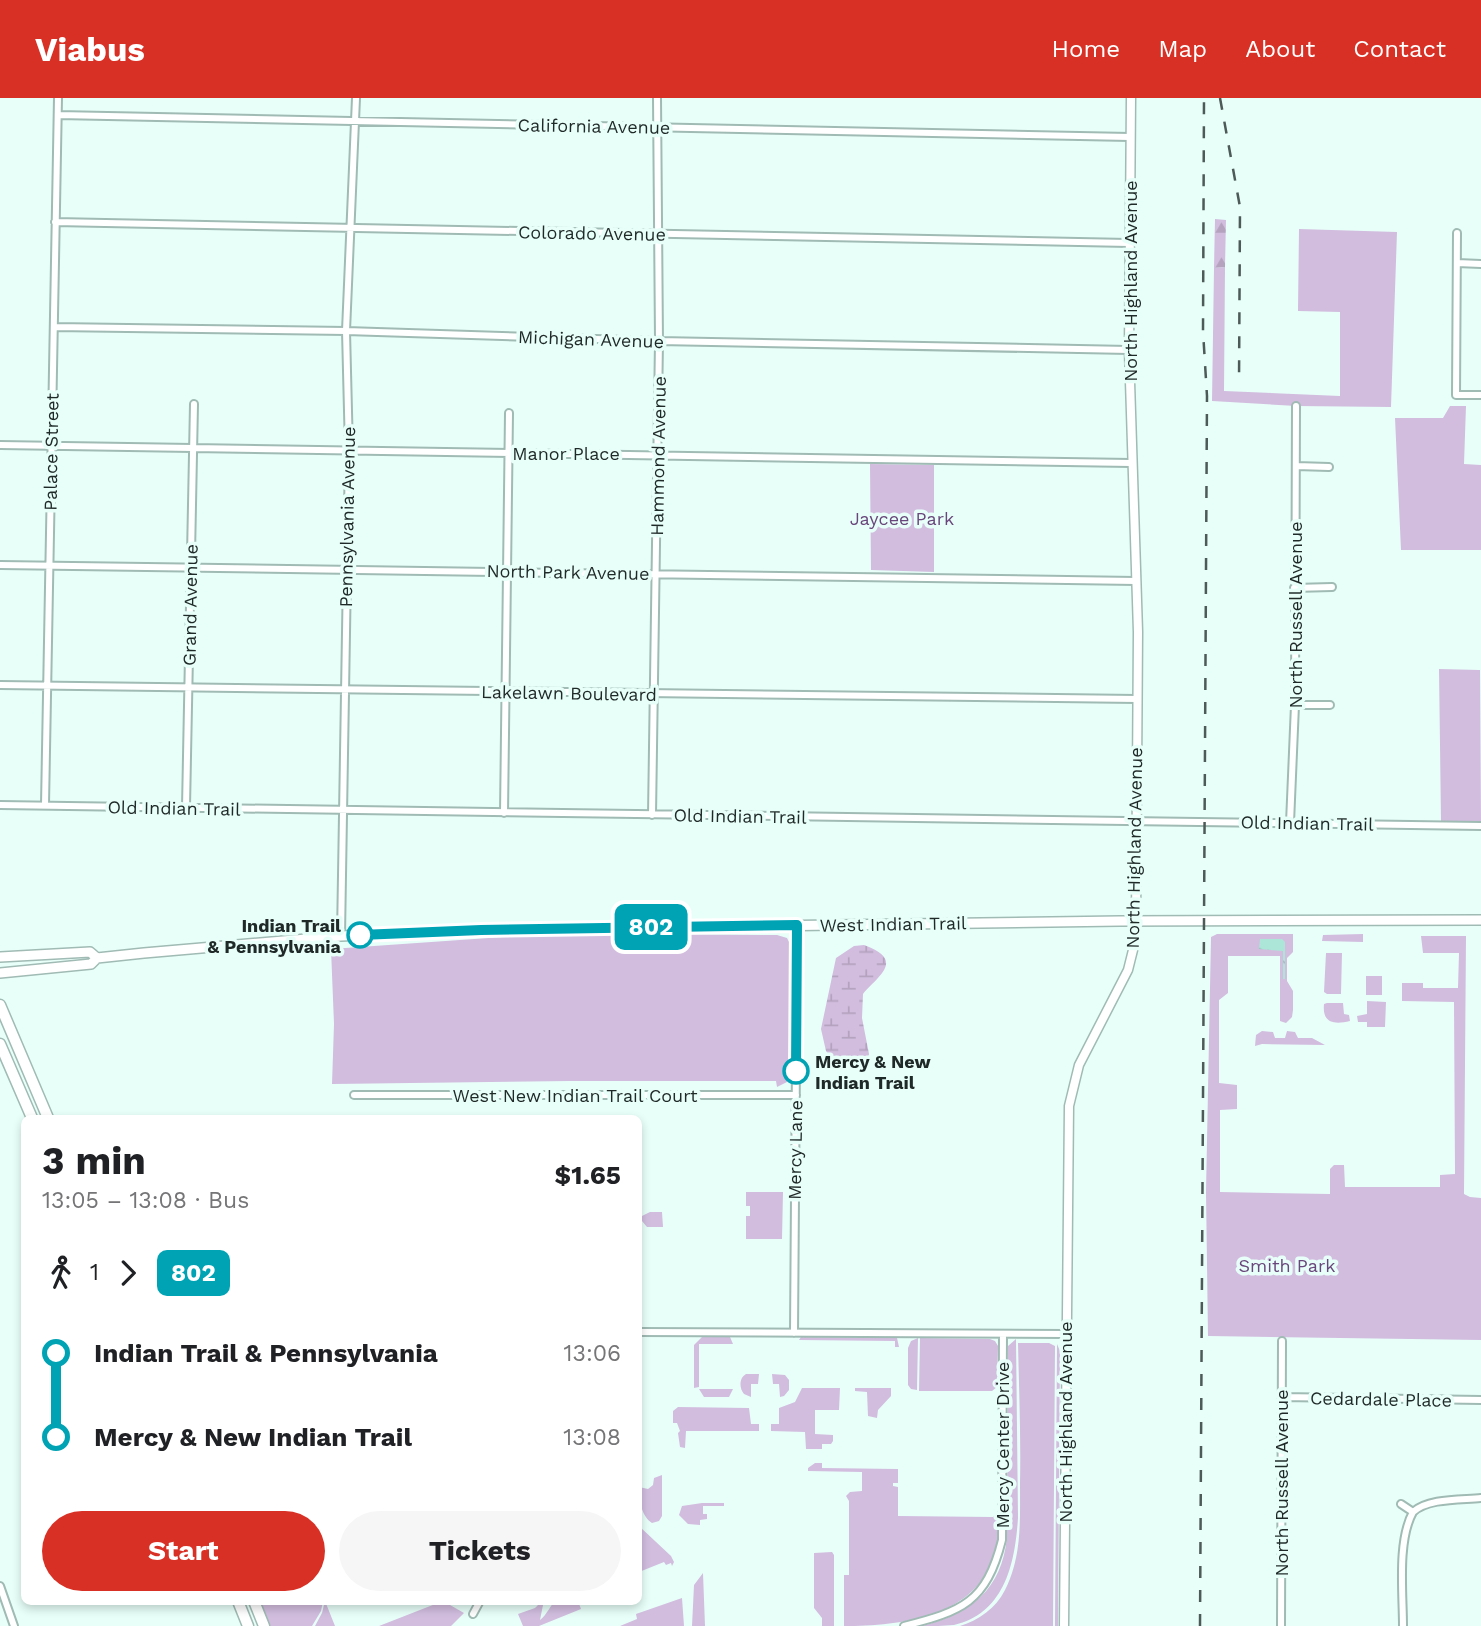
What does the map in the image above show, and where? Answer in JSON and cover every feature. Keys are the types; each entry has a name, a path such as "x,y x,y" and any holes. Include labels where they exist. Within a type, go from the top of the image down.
{"main road":[{"name":"West Indian Trail","path":"0,973 91,964 97,958 341,936 481,930 1481,920"},
{"name":"West Indian Trail","path":"0,957 90,952 97,958"},
{"path":"0,1005 47,1115"},
{"path":"0,1044 31,1115"},
{"path":"239,1605 247,1626"},
{"path":"256,1605 264,1626"}],"street":[{"name":"Palace Street","path":"45,805 58,98"},
{"name":"Pennsylvania Avenue","path":"341,936 349,451 346,331 356,98"},
{"name":"Hammond Avenue","path":"652,815 659,341 657,98"},
{"name":"North Highland Avenue","path":"1064,1626 1069,1106 1079,1065 1128,970 1136,922 1138,699 1129,350 1130,98"},
{"name":"California Avenue","path":"58,115 1130,137"},
{"name":"Colorado Avenue","path":"55,222 1129,243"},
{"path":"1457,233 1456,395 1481,395"},
{"path":"1457,264 1481,264"},
{"name":"Michigan Avenue","path":"54,327 346,331 659,341 1129,350"},
{"name":"Grand Avenue","path":"186,807 194,404"},
{"name":"North Russell Avenue","path":"1290,823 1295,705 1296,406"},
{"path":"504,813 509,413"},
{"name":"Manor Place","path":"0,445 1131,463"},
{"path":"1296,466 1329,467"},
{"name":"North Park Avenue","path":"0,565 1136,581"},
{"path":"1294,588 1332,587"},
{"name":"Lakelawn Boulevard","path":"0,685 1138,699"},
{"path":"1295,705 1331,705"},
{"name":"Old Indian Trail","path":"0,805 1481,826"},
{"name":"Mercy Lane","path":"794,1333 797,925"},
{"name":"West New Indian Trail Court","path":"354,1095 796,1096"},
{"path":"642,1332 1066,1334"},
{"name":"Mercy Center Drive","path":"904,1626 945,1616 962,1607 988,1580 994,1567 1002,1540 1003,1334"},
{"name":"North Russell Avenue","path":"1281,1626 1282,1340"},
{"name":"Cedardale Place","path":"1282,1397 1481,1400"},
{"path":"1403,1626 1404,1541 1406,1524 1413,1512 1419,1507 1432,1504 1481,1498"},
{"path":"1401,1504 1413,1512"},
{"path":"0,1586 14,1626"},
{"path":"473,1614 478,1605"}],"green space":[{"path":"1215,219 1226,220 1225,267 1214,268"},
{"path":"1299,229 1397,232 1391,407 1296,406 1212,401 1214,268 1225,267 1224,391 1340,396 1340,312 1298,311"},
{"path":"1450,406 1466,406 1464,464 1481,465 1481,550 1401,550 1395,418 1443,418"},
{"name":"Jaycee Park","path":"870,464 934,465 934,572 871,570"},
{"path":"1439,669 1480,670 1481,821 1441,821"},
{"name":"Smith Park","path":"1217,934 1293,934 1293,952 1287,958 1287,981 1293,991 1293,1010 1292,1017 1286,1023 1280,1021 1280,956 1228,956 1228,993 1219,1000 1219,1083 1237,1085 1237,1109 1220,1110 1220,1192 1330,1194 1330,1169 1334,1165 1344,1165 1345,1187 1440,1187 1440,1175 1455,1174 1454,1002 1402,1001 1402,983 1423,983 1423,988 1458,988 1459,953 1423,953 1421,936 1466,936 1464,1194 1481,1198 1481,1340 1208,1336 1206,1192 1211,937"},
{"path":"1363,934 1363,942 1322,941 1323,935"},
{"path":"777,935 787,938 790,944 792,996 790,1075 787,1082 777,1087 776,1081 332,1084 334,1024 331,949 516,936"},
{"path":"864,945 884,956 886,962 881,975 863,994 862,1018 869,1054 867,1063 850,1070 839,1069 826,1051 821,1029 836,958 854,946"},
{"path":"1326,953 1342,953 1341,994 1324,992"},
{"path":"1366,976 1382,976 1382,995 1366,995"},
{"path":"1367,1001 1386,1002 1385,1027 1367,1027 1367,1022 1358,1022 1357,1016 1367,1014"},
{"path":"1343,1003 1344,1014 1349,1015 1350,1021 1339,1023 1327,1019 1324,1004"},
{"path":"1262,1031 1273,1032 1275,1038 1285,1038 1287,1031 1295,1032 1298,1038 1312,1038 1325,1045 1255,1046 1256,1035"},
{"path":"746,1192 783,1192 782,1239 746,1239 746,1216 750,1216 750,1206 746,1206"},
{"path":"650,1212 662,1212 663,1227 647,1227 642,1216"},
{"path":"702,1337 730,1337 733,1344 699,1344 699,1387 694,1388 694,1345"},
{"path":"801,1337 897,1338 899,1347 895,1347 895,1341 799,1340"},
{"path":"918,1338 917,1390 908,1385 908,1348 911,1341"},
{"path":"920,1338 995,1341 998,1346 997,1387 992,1391 919,1391"},
{"path":"1016,1339 1018,1518 1010,1568 996,1598 985,1610 954,1625 922,1626 955,1614 981,1596 991,1585 1004,1555 1007,1537 1008,1346"},
{"path":"1018,1343 1049,1343 1055,1346 1053,1626 960,1626 992,1608 1005,1590 1015,1565 1020,1525"},
{"path":"1057,1344 1060,1351 1058,1626 1055,1626"},
{"path":"746,1374 759,1374 758,1384 751,1384 751,1397 742,1392 741,1381"},
{"path":"772,1374 785,1375 789,1380 789,1390 784,1396 780,1397 779,1384 773,1384"},
{"path":"802,1388 840,1388 839,1410 815,1410 815,1434 833,1435 831,1444 822,1444 822,1449 806,1449 805,1432 771,1431 771,1424 779,1424 779,1408 795,1402"},
{"path":"855,1388 891,1388 891,1396 878,1410 877,1418 868,1416 867,1392 855,1391"},
{"path":"699,1389 733,1389 729,1397 704,1397"},
{"path":"678,1407 749,1408 751,1424 759,1424 759,1431 686,1431 685,1448 680,1447 680,1431 677,1423 673,1423 673,1411"},
{"path":"815,1463 822,1463 822,1468 898,1469 898,1483 893,1483 893,1486 898,1487 898,1516 993,1517 996,1514 998,1537 995,1551 986,1573 973,1591 955,1604 913,1620 844,1626 844,1575 849,1575 849,1501 846,1496 850,1492 862,1491 862,1472 808,1471"},
{"path":"662,1475 662,1516 659,1521 652,1523 642,1509 642,1488 648,1489 653,1485 654,1478"},
{"path":"724,1503 724,1506 703,1506 703,1514 707,1514 707,1519 700,1520 700,1525 688,1524 679,1515 682,1506"},
{"path":"642,1529 674,1562 672,1566 671,1563 666,1565 664,1562 642,1571"},
{"path":"832,1552 834,1626 822,1626 822,1618 814,1608 814,1553"},
{"path":"703,1573 705,1626 692,1626 694,1585"},
{"path":"682,1598 684,1626 620,1626 637,1619 636,1614"},
{"path":"260,1605 322,1605 312,1626 268,1626"},
{"path":"324,1605 327,1605 335,1626 315,1626"},
{"path":"433,1605 450,1605 464,1613 451,1626 379,1626"},
{"path":"543,1605 540,1620 552,1605 580,1605 581,1609 539,1626 523,1626 518,1614"}],"water":[{"path":"1260,939 1282,939 1285,942 1285,979 1283,951 1259,949"}],"railway":[{"path":"1200,1626 1207,396 1203,331 1204,98"},
{"path":"1220,98 1240,207 1239,384"}],"bus line":[{"name":"802","path":"360,935 481,930 797,925 796,1071"}],"place":[{"name":"Indian Trail & Pennsylvania","path":"360,935"},
{"name":"Mercy & New Indian Trail","path":"796,1071"}]}
